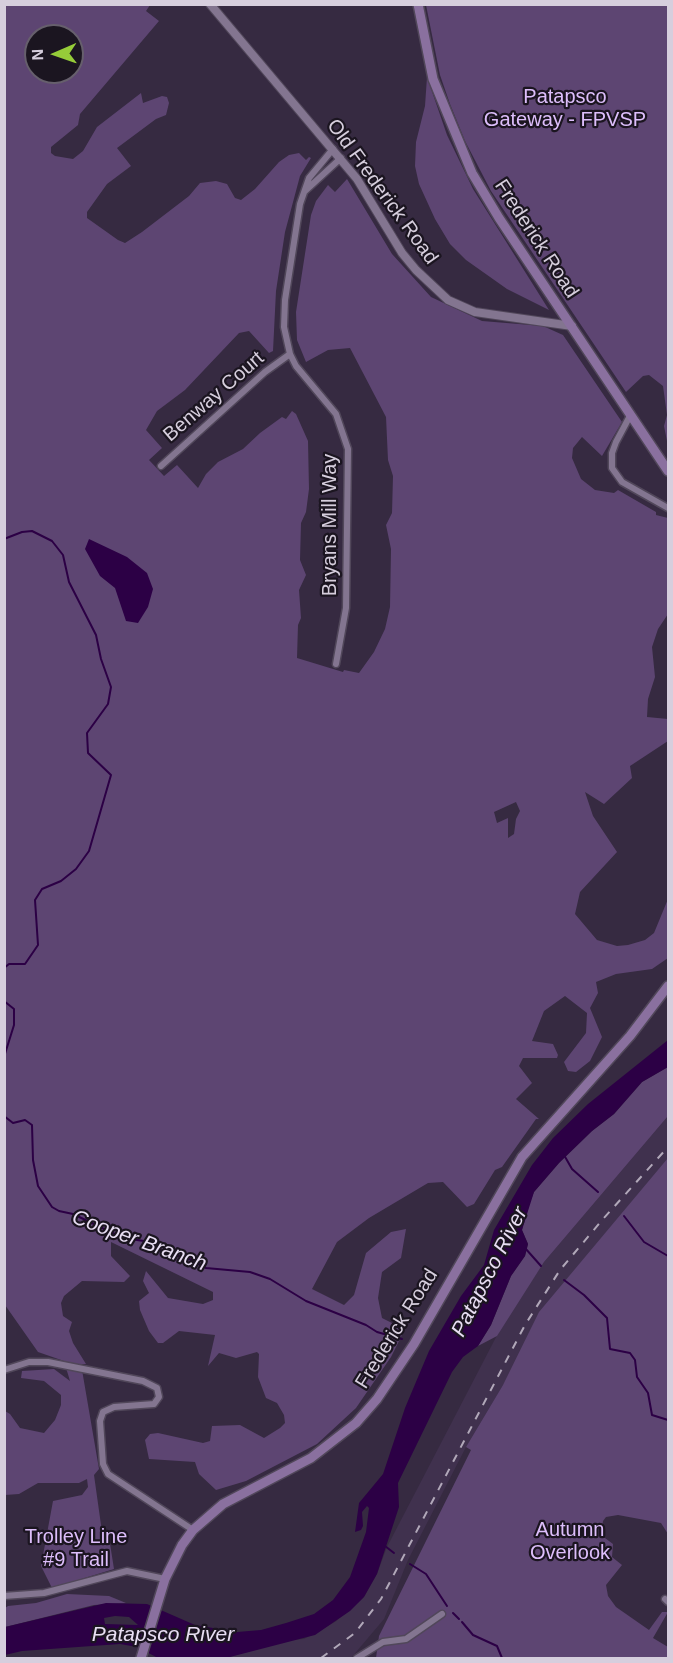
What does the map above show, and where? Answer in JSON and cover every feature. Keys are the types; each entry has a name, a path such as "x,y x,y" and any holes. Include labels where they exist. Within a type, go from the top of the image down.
{"main road":[{"name":"Frederick Road","path":"418,4 433,79 458,144 494,210 669,471"},
{"name":"Frederick Road","path":"141,1659 165,1579 182,1545 193,1530 223,1504 311,1458 356,1423 377,1399 414,1344 522,1157 630,1036 669,986"}],"street":[{"name":"Old Frederick Road","path":"210,4 341,158 369,196 402,253 416,270 448,300 475,312 572,326"},
{"name":"Bryans Mill Way","path":"333,149 309,178 297,218 285,300 285,334 290,354 303,376 336,414 348,449 346,608 336,664"},
{"path":"305,191 341,158"},
{"name":"Benway Court","path":"161,466 265,372 290,354"},
{"path":"630,414 614,447 612,468 622,482 669,508"},
{"path":"4,1370 34,1361 90,1370 152,1384 159,1392 158,1401 154,1404 114,1407 103,1412 100,1421 103,1464 108,1474 193,1530"},
{"path":"4,1596 44,1593 127,1571 165,1579"},
{"path":"357,1659 370,1647 383,1642 406,1639 442,1614"}],"shaded area":[{"path":"668,1116 668,1172 551,1305 466,1447 408,1560 384,1619 351,1658 226,1658 289,1640 304,1639 335,1622 364,1597 377,1574 387,1547 506,1318 544,1262"}],"green space":[{"name":"Trolley Line #9 Trail","path":"5,5 150,5 146,11 159,21 80,114 78,125 51,147 51,153 55,156 73,159 83,151 97,127 141,93 143,103 162,96 167,97 169,103 166,115 156,119 117,148 131,166 107,184 87,212 87,218 125,243 189,196 200,183 216,181 227,184 235,198 241,200 289,155 299,153 306,160 311,158 300,176 285,232 276,291 273,351 269,353 249,331 239,333 185,390 157,411 146,430 162,448 149,460 164,476 177,465 198,488 206,474 218,462 243,449 282,417 286,419 292,411 296,414 308,441 309,489 306,512 301,523 300,560 306,575 299,590 301,618 298,625 297,658 343,672 344,670 359,673 374,652 385,629 390,607 391,549 386,525 392,513 393,476 388,460 386,417 350,348 328,350 306,362 297,340 296,312 311,215 316,201 328,185 335,192 347,179 392,254 431,297 482,321 543,326 563,335 622,422 602,456 582,437 573,448 572,458 581,479 595,490 614,493 618,490 656,512 656,515 668,518 668,614 658,629 652,647 655,677 648,699 647,717 668,719 668,741 630,766 632,778 604,804 585,792 593,816 617,852 580,892 575,914 597,940 617,946 628,945 645,940 654,933 668,899 668,958 652,969 616,974 596,982 598,993 590,1008 602,1037 590,1061 576,1072 568,1071 564,1062 586,1033 587,1013 565,996 544,1011 532,1041 553,1044 558,1055 557,1058 523,1058 519,1066 532,1083 516,1099 539,1119 536,1119 502,1167 495,1170 474,1204 467,1207 443,1182 428,1183 369,1218 337,1242 312,1289 344,1305 354,1295 366,1253 391,1232 406,1229 401,1258 382,1272 378,1298 382,1318 396,1325 402,1335 391,1357 356,1408 317,1444 246,1481 216,1490 199,1474 195,1462 149,1459 145,1440 150,1434 158,1433 203,1443 210,1441 212,1426 240,1425 264,1438 280,1428 285,1423 284,1415 277,1403 266,1398 258,1377 259,1354 257,1352 236,1358 219,1353 208,1366 215,1335 179,1331 163,1343 158,1343 149,1331 140,1310 139,1301 149,1293 143,1281 146,1271 168,1298 203,1304 213,1300 213,1292 111,1242 111,1256 130,1276 124,1282 82,1281 64,1296 61,1303 63,1316 72,1322 69,1331 73,1343 86,1364 81,1364 99,1469 94,1475 102,1532 108,1531 114,1569 52,1588 41,1566 53,1501 82,1495 88,1487 87,1479 79,1483 38,1483 19,1494 5,1495 5,1411 20,1428 44,1433 55,1420 61,1405 61,1395 44,1381 21,1378 22,1371 54,1369 70,1381 64,1361 38,1352 5,1305","holes":["516,802 520,811 516,819 514,834 508,838 508,818 497,823 494,812"]},
{"name":"Patapsco Gateway - FPVSP","path":"426,5 668,5 668,446 664,426 667,415 663,386 649,375 643,376 626,392 491,191 465,141 450,104 440,75"},
{"path":"427,77 447,135 473,189 549,310 507,289 466,260 450,244 435,219 419,184 415,166 416,142 425,106"},
{"path":"668,1067 668,1116 544,1262 497,1336 478,1346 491,1325 511,1276 525,1256 528,1244 522,1230 534,1192 559,1163 592,1131 614,1114 642,1082"},
{"name":"Autumn Overlook","path":"668,1158 668,1534 661,1523 618,1515 606,1517 603,1521 601,1535 613,1544 612,1557 622,1565 606,1585 608,1596 616,1607 649,1630 662,1612 668,1612 653,1638 668,1647 668,1658 376,1658 379,1636 471,1450 466,1447 503,1385 539,1312"},
{"path":"67,1594 109,1596 126,1603 94,1605 5,1627 5,1608 8,1606 36,1603"}],"water":[{"path":"89,539 127,557 147,573 153,589 148,607 138,623 126,621 115,588 100,576 85,549"},
{"name":"Patapsco River","path":"668,1040 668,1067 642,1082 614,1114 592,1131 559,1163 534,1192 522,1230 528,1244 525,1256 511,1276 491,1325 478,1346 463,1357 452,1372 398,1483 399,1507 377,1574 364,1597 350,1611 315,1635 226,1658 158,1658 137,1647 120,1644 22,1651 5,1655 5,1627 106,1603 147,1604 195,1625 237,1632 261,1630 314,1614 333,1600 350,1577 366,1532 369,1508 367,1506 362,1512 363,1526 361,1530 355,1532 359,1503 383,1474 405,1408 429,1351 461,1296 484,1265 494,1230 532,1165 553,1138 588,1104","holes":["129,1617 138,1625 105,1624 104,1618"]}],"waterway":[{"name":"Cooper Branch","path":"4,539 32,531 52,541 63,555 69,582 96,635 101,659 111,687 108,704 87,733 88,753 111,775 89,851 76,869 61,881 42,889 35,900 38,945 25,964 9,964 4,968"},
{"name":"Cooper Branch","path":"4,1001 14,1009 14,1025 4,1057"},
{"name":"Cooper Branch","path":"4,1116 13,1123 25,1120 32,1125 33,1160 38,1186 52,1207 59,1211 73,1214 123,1238 151,1242 164,1254 186,1257 206,1268 250,1272 270,1279 306,1301 366,1325 377,1332 402,1339"},
{"path":"564,1155 572,1169 598,1192"},
{"path":"624,1216 644,1242 668,1256"},
{"path":"525,1248 541,1266"},
{"path":"564,1280 584,1295 607,1318 610,1349 630,1353 635,1360 637,1377 648,1393 652,1415 668,1420"},
{"path":"385,1546 394,1553"},
{"path":"410,1564 426,1574 447,1606"},
{"path":"453,1613 459,1619"},
{"path":"462,1622 473,1635 497,1646 502,1658 509,1658"}],"railway":[{"path":"321,1658 355,1633 381,1599 525,1325 560,1270 668,1147"}]}
